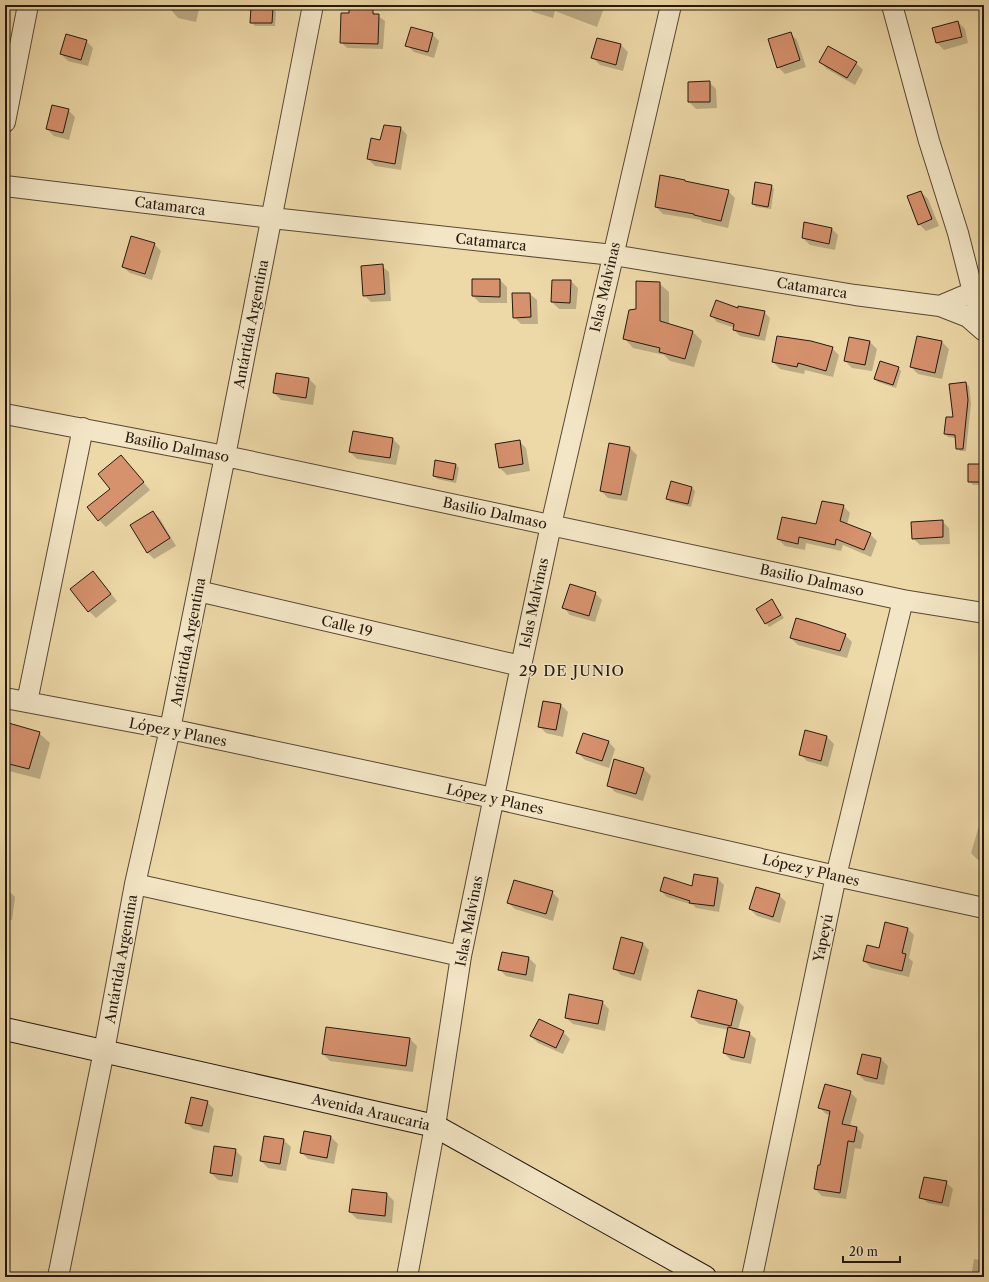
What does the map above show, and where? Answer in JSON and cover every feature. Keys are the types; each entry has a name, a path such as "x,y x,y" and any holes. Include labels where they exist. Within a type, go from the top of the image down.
{"main road":[{"name":"Avenida Araucaria","path":"5,1029 435,1126 705,1277"}],"street":[{"path":"5,122 28,5"},
{"name":"Antártida Argentina","path":"58,1277 104,1052 135,884 170,729 225,456 312,5"},
{"name":"Islas Malvinas","path":"407,1277 435,1126 461,956 493,798 551,525 671,5"},
{"path":"892,5 929,141 958,233 973,292 984,323"},
{"name":"Catamarca","path":"5,186 272,218 613,255 848,294 940,306 968,317 984,331"},
{"path":"940,306 973,292"},
{"name":"Basilio Dalmaso","path":"5,414 225,456 903,600 984,613"},
{"path":"27,702 83,428"},
{"name":"Calle 19","path":"198,591 521,666"},
{"name":"Yapeyú","path":"752,1277 836,876 903,600"},
{"name":"López y Planes","path":"5,698 170,729 493,798 984,908"},
{"path":"135,884 461,956"}],"building":[{"path":"349,5 373,5 373,14 379,14 378,44 340,43 341,13 349,13"},
{"path":"251,7 273,8 272,23 250,23"},
{"path":"958,21 962,37 936,43 932,28"},
{"path":"411,27 433,33 428,52 405,46"},
{"path":"791,32 800,60 777,68 768,39"},
{"path":"66,34 87,40 81,60 60,54"},
{"path":"597,38 621,44 616,65 591,58"},
{"path":"828,46 857,62 847,78 819,62"},
{"path":"710,81 710,102 688,102 688,82"},
{"path":"52,105 69,109 63,133 46,129"},
{"path":"384,125 401,127 395,164 367,159 371,138 380,140"},
{"path":"660,175 729,190 721,221 694,214 655,207"},
{"path":"755,182 772,185 768,207 752,204"},
{"path":"921,191 932,219 918,225 907,196"},
{"path":"804,222 832,228 829,244 802,238"},
{"path":"131,236 155,243 145,274 122,267"},
{"path":"383,264 385,294 363,296 361,266"},
{"path":"472,279 500,279 500,297 472,296"},
{"path":"552,280 571,280 570,303 551,302"},
{"path":"636,281 660,282 660,321 693,331 685,359 659,352 660,348 623,339 629,310 636,309"},
{"path":"512,293 530,293 531,317 513,318"},
{"path":"716,300 738,308 738,306 765,311 759,336 733,330 734,324 710,316"},
{"path":"777,336 811,341 833,347 826,371 798,363 797,367 772,362"},
{"path":"917,336 942,341 935,373 910,367"},
{"path":"849,337 870,341 865,365 844,361"},
{"path":"880,361 899,367 893,385 874,379"},
{"path":"276,373 309,378 306,398 273,393"},
{"path":"966,382 968,400 963,449 956,449 955,435 944,434 946,417 953,417 949,384"},
{"path":"353,431 393,438 390,458 349,452"},
{"path":"520,440 523,464 499,468 495,444"},
{"path":"609,443 630,447 621,495 600,491"},
{"path":"121,455 144,482 98,521 87,507 110,489 98,474"},
{"path":"435,460 456,464 453,480 433,476"},
{"path":"968,464 984,464 984,482 968,482"},
{"path":"671,481 692,487 688,504 666,499"},
{"path":"822,501 844,505 840,521 871,533 864,550 836,539 835,545 799,537 798,544 777,539 782,517 816,524"},
{"path":"153,511 170,538 147,553 130,525"},
{"path":"943,520 943,537 912,539 911,522"},
{"path":"93,571 111,594 88,612 70,589"},
{"path":"570,584 596,592 589,616 562,608"},
{"path":"772,599 781,615 765,624 756,609"},
{"path":"796,618 846,634 840,651 790,638"},
{"path":"543,701 561,704 556,730 538,727"},
{"path":"5,722 40,732 29,769 5,763"},
{"path":"805,730 827,736 821,761 799,755"},
{"path":"583,733 609,741 602,761 576,753"},
{"path":"614,759 644,768 636,794 607,786"},
{"path":"694,874 718,878 714,906 689,903 690,901 660,891 664,877 692,886"},
{"path":"514,880 553,891 546,914 507,903"},
{"path":"756,887 780,894 773,917 749,909"},
{"path":"885,922 908,928 902,953 906,954 902,971 863,961 867,945 879,948"},
{"path":"621,937 643,943 634,974 613,969"},
{"path":"502,952 529,957 526,975 498,970"},
{"path":"698,990 737,1000 731,1026 691,1017"},
{"path":"569,994 603,1001 598,1024 565,1018"},
{"path":"539,1019 564,1031 556,1048 530,1036"},
{"path":"326,1027 410,1038 406,1066 322,1054"},
{"path":"728,1027 750,1032 744,1058 723,1053"},
{"path":"862,1054 881,1058 877,1079 857,1074"},
{"path":"825,1084 851,1091 842,1124 857,1127 854,1142 848,1141 840,1193 814,1189 830,1111 818,1108"},
{"path":"191,1097 208,1101 202,1126 185,1123"},
{"path":"304,1131 331,1136 327,1158 300,1153"},
{"path":"264,1136 284,1139 280,1164 260,1161"},
{"path":"214,1146 236,1149 232,1176 210,1173"},
{"path":"924,1177 947,1181 942,1203 919,1198"},
{"path":"352,1189 387,1193 385,1216 349,1212"}],"district":[{"name":"29 DE JUNIO","path":"572,670"}]}
